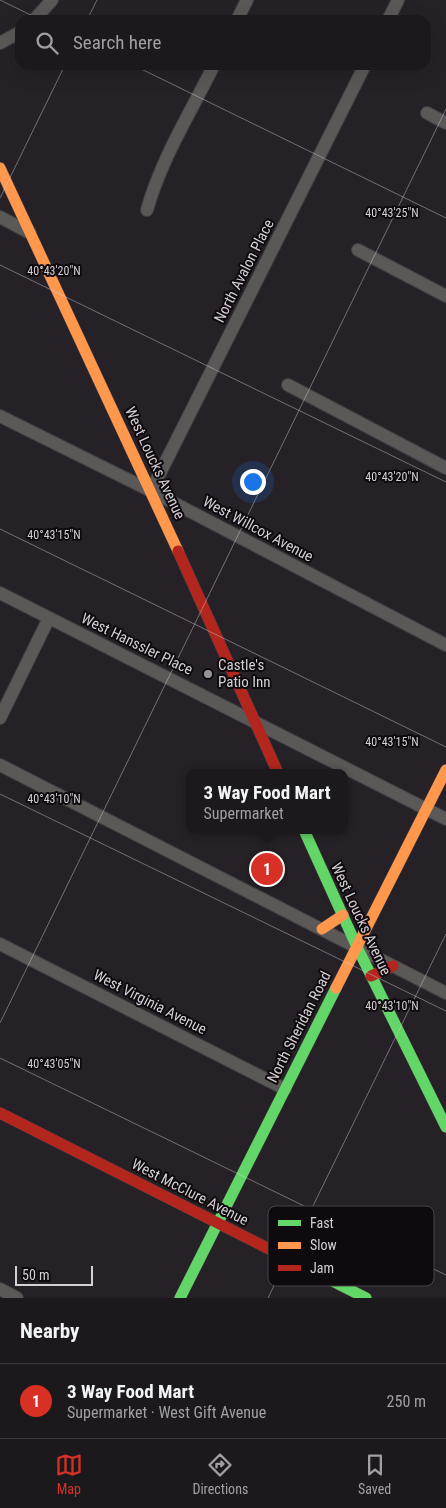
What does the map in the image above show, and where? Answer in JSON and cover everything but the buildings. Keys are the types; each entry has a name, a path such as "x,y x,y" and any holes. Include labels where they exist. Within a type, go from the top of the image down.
{"street":[{"path":"38,15 52,0"},
{"path":"240,15 247,0"},
{"path":"390,15 398,0"},
{"path":"0,43 15,35"},
{"path":"147,210 160,172 211,70"},
{"name":"North Avalon Place","path":"151,491 363,70"},
{"path":"427,113 446,123"},
{"name":"West Loucks Avenue","path":"0,168 151,491 276,769"},
{"path":"0,217 30,233"},
{"path":"358,250 446,296"},
{"path":"288,385 446,468"},
{"name":"West Willcox Avenue","path":"0,416 151,491 446,645"},
{"name":"West Hanssler Place","path":"0,593 446,819"},
{"path":"0,718 49,618"},
{"path":"0,765 446,993"},
{"name":"North Sheridan Road","path":"180,1298 446,770"},
{"name":"West Loucks Avenue","path":"306,834 357,947 446,1127"},
{"path":"322,929 342,915"},
{"name":"West Virginia Avenue","path":"0,944 285,1089"},
{"path":"371,976 393,966"},
{"name":"West McClure Avenue","path":"0,1113 268,1250"},
{"name":"West McClure Avenue","path":"339,1286 359,1296"},
{"path":"0,1289 17,1298"}],"traffic: fast":[{"path":"306,834 357,947 446,1127"},
{"path":"180,1298 336,988"},
{"path":"342,1286 366,1298"}],"traffic: slow":[{"path":"0,168 178,551"},
{"path":"336,988 446,770"},
{"path":"322,929 343,915"}],"traffic: jam":[{"path":"178,551 276,769"},
{"path":"371,976 393,966"},
{"path":"0,1113 268,1248"}],"place":[{"name":"Castle's Patio Inn","path":"208,674"},
{"name":"3 Way Food Mart","path":"267,869"}]}
